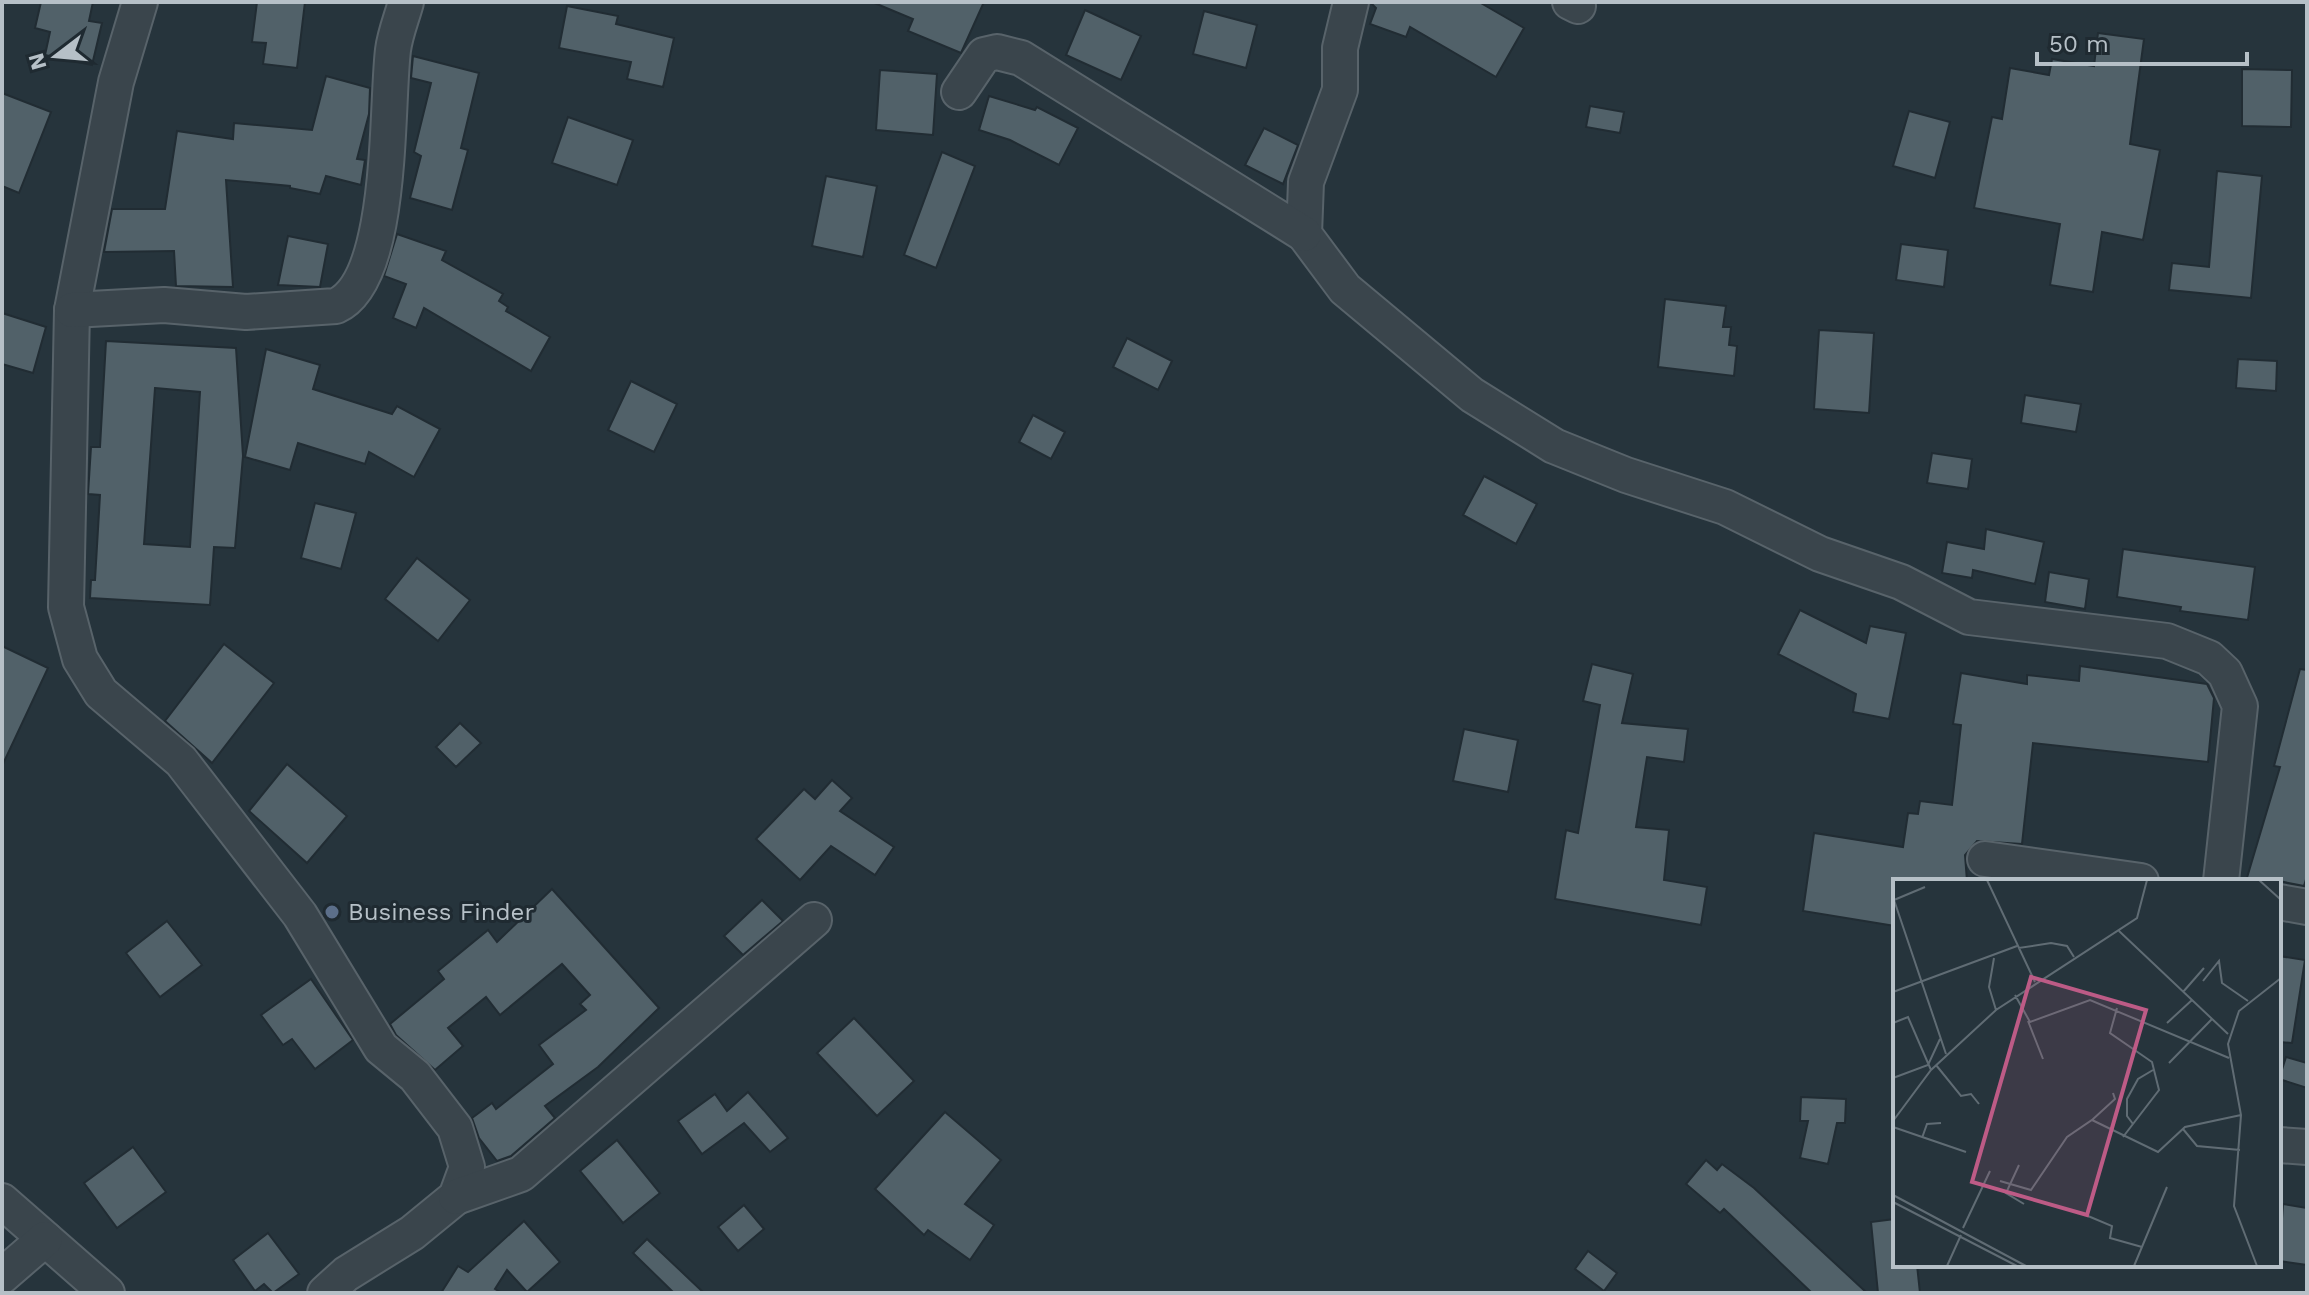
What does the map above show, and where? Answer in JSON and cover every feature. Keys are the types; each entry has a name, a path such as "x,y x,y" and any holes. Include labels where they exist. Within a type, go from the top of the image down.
{"street":[{"path":"140,2 116,82 72,310 66,607 80,659 101,693 181,761 300,915 381,1048 415,1076 455,1128 467,1167 456,1197"},
{"path":"72,310 164,305 246,312 336,306 346,302 362,280 381,219 393,47 406,2"},
{"path":"1304,234 1306,182 1340,90 1340,48 1351,2"},
{"path":"959,92 984,55 997,52 1021,58 1304,234 1345,289 1472,395 1554,446 1626,475 1725,507 1820,554 1901,582 1969,617 2167,641 2209,658 2225,673 2240,706 2221,879"},
{"path":"1985,859 2127,879"},
{"path":"2281,902 2307,907"},
{"path":"346,1287 456,1197 521,1174 814,920"},
{"path":"2281,1145 2307,1147"},
{"path":"2,1201 107,1293"},
{"path":"2,1276 45,1239"}],"building":[{"path":"41,2 93,2 89,21 102,23 92,65 45,55 50,32 35,28"},
{"path":"257,2 305,2 297,68 263,64 266,43 252,42"},
{"path":"872,2 984,2 961,53 908,31 913,19"},
{"path":"1370,2 1479,2 1524,28 1496,77 1410,27 1406,37 1370,24 1376,8"},
{"path":"567,6 618,16 616,24 674,38 663,87 627,79 631,62 559,48"},
{"path":"1085,10 1141,36 1121,80 1066,55"},
{"path":"1204,11 1257,25 1246,68 1193,54"},
{"path":"2098,33 2144,39 2130,144 2160,150 2143,240 2102,232 2093,292 2050,285 2060,224 1974,208 1992,117 2002,119 2010,68 2049,75 2052,59 2094,66"},
{"path":"413,56 479,73 461,148 468,150 452,210 410,198 421,156 414,152 431,83 411,78"},
{"path":"2242,69 2292,70 2291,127 2242,126"},
{"path":"880,70 937,74 933,135 876,130"},
{"path":"326,76 370,88 369,114 357,159 365,160 361,185 326,176 320,194 290,186 226,180 233,287 176,286 174,251 104,252 112,209 165,209 177,131 233,139 234,123 312,130"},
{"path":"2,93 51,112 19,193 2,186"},
{"path":"989,96 1035,110 1037,107 1078,128 1059,165 1010,140 979,130"},
{"path":"1590,106 1624,112 1620,133 1586,127"},
{"path":"1909,111 1950,122 1935,178 1893,166"},
{"path":"568,117 633,140 617,185 552,163"},
{"path":"1264,128 1298,145 1283,184 1245,165"},
{"path":"942,152 975,166 936,268 904,255"},
{"path":"2217,171 2262,176 2251,298 2169,290 2172,263 2209,267"},
{"path":"826,176 877,186 863,257 812,246"},
{"path":"397,234 446,251 442,260 503,294 499,301 508,307 506,311 550,337 531,371 424,308 416,328 393,318 406,284 384,276"},
{"path":"288,236 328,244 320,287 278,285"},
{"path":"1901,244 1948,250 1944,287 1896,280"},
{"path":"1665,299 1726,306 1723,327 1731,327 1729,345 1737,346 1734,376 1658,367"},
{"path":"2,313 46,327 33,373 2,364"},
{"path":"1819,330 1874,333 1869,413 1814,409"},
{"path":"1127,338 1172,361 1158,390 1113,367"},
{"path":"106,341 236,348 243,456 235,548 214,547 210,605 90,598 91,580 95,580 100,495 88,494 91,447 100,447","holes":["155,388 200,392 190,547 144,544"]},
{"path":"266,349 320,365 313,389 392,414 397,406 440,429 414,477 369,452 365,464 298,443 290,470 245,457"},
{"path":"2238,359 2277,361 2276,391 2236,388"},
{"path":"631,381 677,404 654,452 608,430"},
{"path":"2025,395 2081,404 2076,432 2021,423"},
{"path":"1033,415 1065,432 1051,459 1019,442"},
{"path":"1932,453 1972,459 1968,489 1927,483"},
{"path":"1484,476 1537,504 1516,544 1463,515"},
{"path":"315,503 356,513 341,569 301,558"},
{"path":"1986,529 2044,542 2035,584 1973,570 1972,578 1942,573 1947,542 1984,549"},
{"path":"2123,549 2255,567 2248,620 2180,611 2181,607 2117,597"},
{"path":"417,558 470,600 438,641 385,599"},
{"path":"2049,572 2089,579 2085,609 2045,602"},
{"path":"1800,610 1866,643 1870,626 1906,633 1889,719 1853,712 1856,694 1778,654"},
{"path":"224,644 274,683 212,763 165,721"},
{"path":"2,646 48,668 2,766"},
{"path":"1592,664 1633,674 1622,723 1688,729 1684,762 1647,757 1636,827 1669,830 1664,880 1707,887 1701,925 1555,899 1566,830 1578,833 1600,705 1583,701"},
{"path":"2080,666 2207,684 2214,698 2208,762 2033,743 2022,844 1977,841 1965,855 1967,879 1893,879 1893,926 1803,911 1814,833 1903,847 1908,813 1918,814 1920,801 1952,805 1961,725 1953,724 1961,673 2027,684 2027,675 2079,681"},
{"path":"2300,669 2307,670 2307,876 2304,886 2281,879 2247,879 2280,767 2274,766"},
{"path":"460,723 481,743 456,767 436,747"},
{"path":"1464,729 1518,740 1508,792 1453,781"},
{"path":"287,764 347,816 307,863 249,811"},
{"path":"832,780 852,798 840,811 894,847 875,875 831,846 800,880 756,839 804,789 815,799"},
{"path":"552,889 659,1008 598,1067 545,1106 555,1118 511,1156 497,1161 479,1138 472,1118 492,1103 496,1109 553,1064 539,1045 586,1010 580,1004 590,995 562,964 500,1015 486,997 448,1028 463,1046 435,1070 396,1035 390,1024 444,979 438,971 488,930 497,942"},
{"path":"762,900 783,921 743,955 724,936"},
{"path":"167,921 202,965 160,997 126,953"},
{"path":"2281,956 2305,960 2292,1043 2281,1042"},
{"path":"311,979 353,1040 315,1069 292,1039 283,1045 261,1015"},
{"path":"854,1018 914,1081 877,1116 817,1053"},
{"path":"2286,1057 2307,1063 2307,1088 2281,1080"},
{"path":"748,1092 788,1138 770,1152 744,1123 702,1154 678,1121 715,1094 727,1111"},
{"path":"1801,1097 1846,1099 1845,1123 1837,1123 1828,1164 1800,1158 1808,1121 1800,1121"},
{"path":"945,1112 1001,1160 965,1204 994,1225 970,1260 928,1230 924,1235 875,1189"},
{"path":"617,1140 660,1193 623,1223 580,1171"},
{"path":"133,1147 166,1192 117,1228 84,1183"},
{"path":"1706,1160 1717,1170 1722,1164 1754,1188 1867,1293 1812,1293 1724,1209 1720,1213 1686,1184"},
{"path":"2283,1204 2307,1208 2307,1265 2281,1261"},
{"path":"744,1205 764,1229 738,1251 718,1227"},
{"path":"1893,1219 1893,1267 1917,1267 1920,1293 1878,1293 1871,1222"},
{"path":"524,1221 560,1262 527,1292 507,1270 495,1289 502,1293 441,1293 458,1266 468,1272"},
{"path":"268,1233 299,1274 273,1293 264,1284 255,1291 233,1260"},
{"path":"647,1239 704,1293 674,1293 633,1253"},
{"path":"1588,1251 1617,1273 1604,1291 1575,1269"}],"place":[{"name":"Business Finder","path":"332,912"}]}
